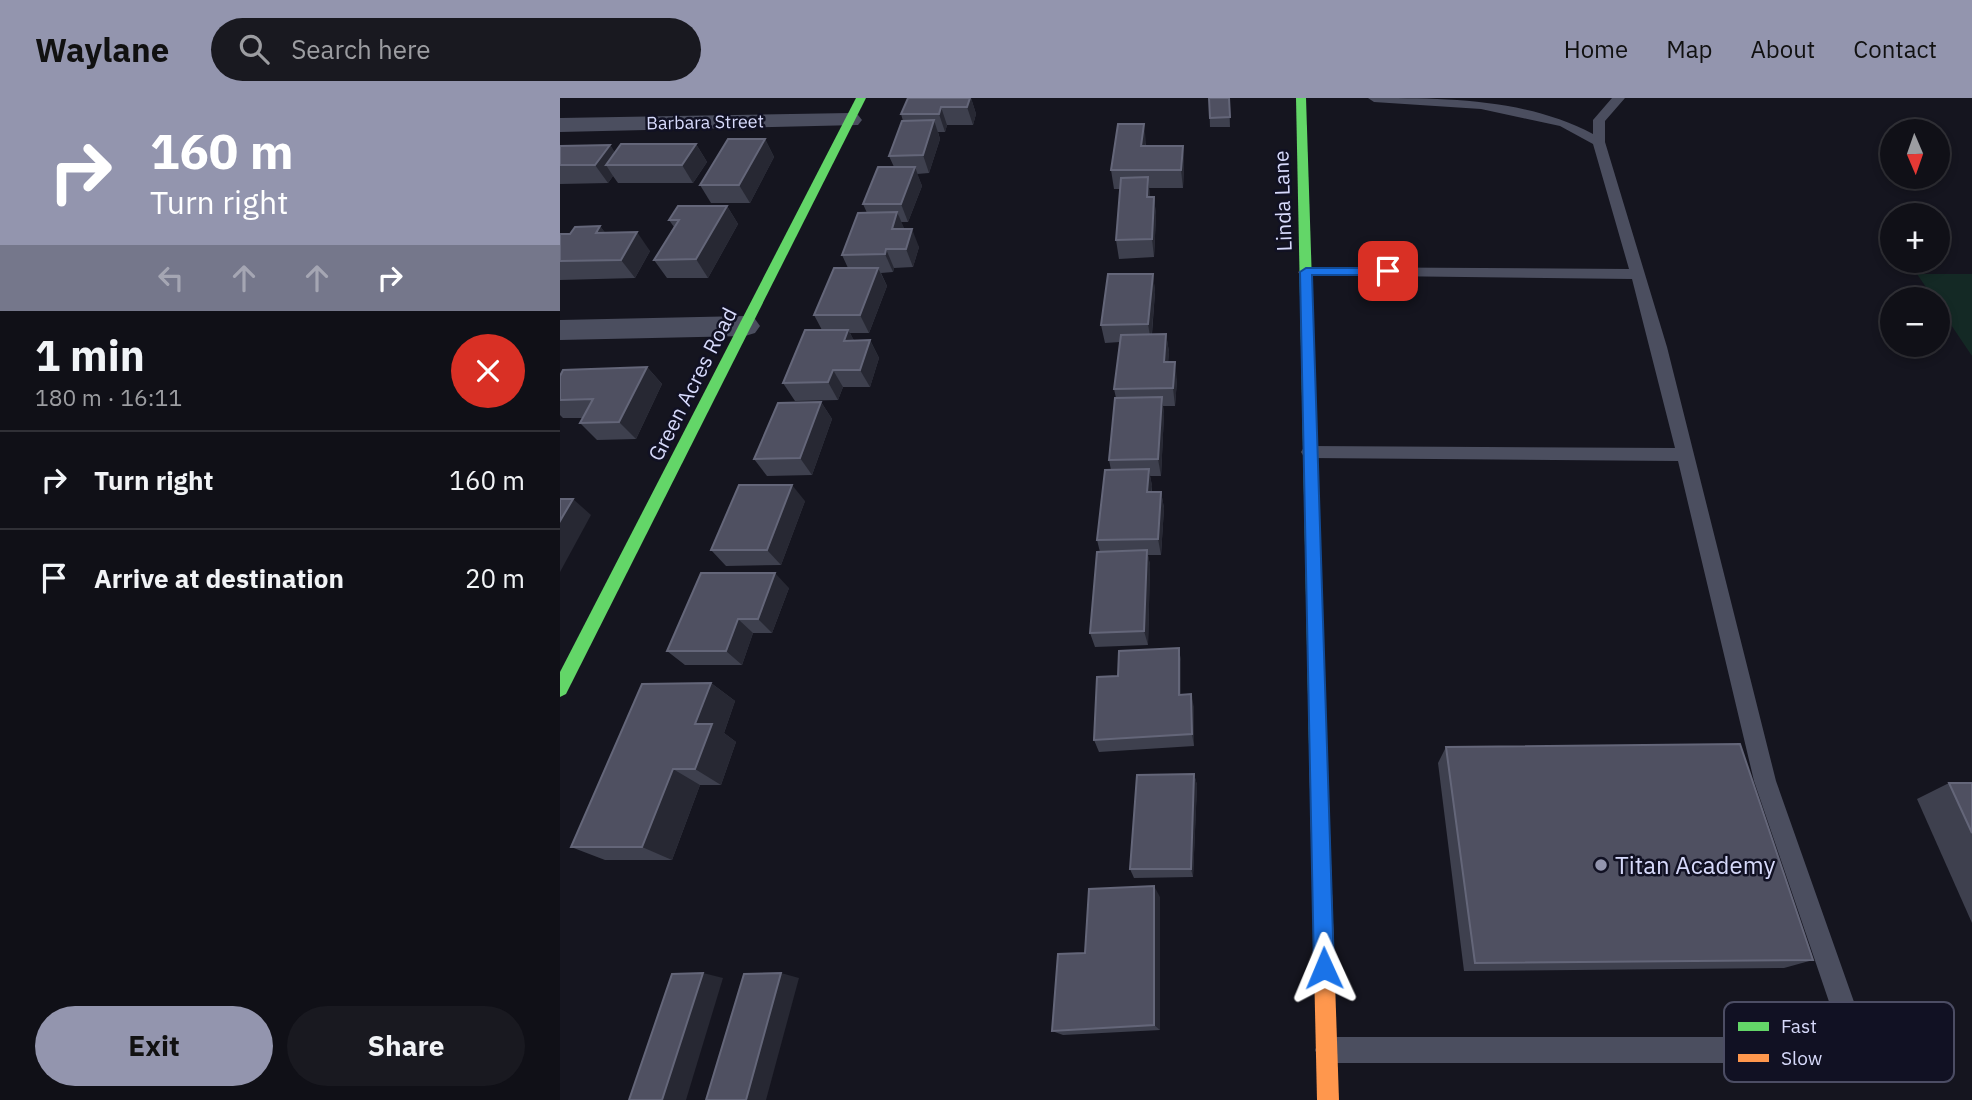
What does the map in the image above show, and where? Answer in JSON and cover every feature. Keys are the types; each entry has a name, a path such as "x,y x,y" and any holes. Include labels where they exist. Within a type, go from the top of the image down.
{"street":[{"name":"Green Acres Road","path":"564,673 861,98"},
{"name":"Linda Lane","path":"1301,98 1328,1100"},
{"name":"Barbara Street","path":"560,125 850,120"},
{"path":"560,330 745,326"}],"lane":[{"path":"1374,98 1481,105 1564,123 1599,142"},
{"path":"1619,98 1599,120 1599,142 1638,274 1765,781 1841,1002"},
{"path":"1306,272 1638,274"},
{"path":"1310,452 1685,455"},
{"path":"1326,1050 1724,1050"}],"green space":[{"path":"1917,274 1972,274 1972,356 1950,323 1950,287 1926,287"}],"building":[{"path":"908,98 970,98 967,107 941,107 939,114 901,114"},
{"path":"1209,98 1229,98 1230,117 1210,118"},
{"path":"934,120 923,155 889,156 902,121"},
{"path":"1118,124 1144,124 1141,146 1183,146 1181,170 1111,170"},
{"path":"728,139 765,139 739,185 700,185"},
{"path":"621,144 696,144 682,165 606,165"},
{"path":"610,145 595,165 560,165 560,146"},
{"path":"878,167 915,167 901,204 863,204"},
{"path":"1148,177 1147,197 1154,197 1152,239 1116,240 1121,178"},
{"path":"678,206 727,206 696,259 654,260 679,220 669,220"},
{"path":"897,212 892,229 912,229 906,249 886,249 885,254 842,255 858,213"},
{"path":"600,226 596,233 637,232 621,260 560,261 560,234 570,234 575,227"},
{"path":"834,268 878,268 860,315 814,315"},
{"path":"1108,274 1153,274 1148,324 1101,325"},
{"path":"805,330 848,330 844,341 870,340 860,370 833,370 828,382 783,383"},
{"path":"1166,334 1164,362 1175,362 1173,388 1114,389 1121,335"},
{"path":"647,367 619,422 580,423 593,399 560,400 560,376 563,370"},
{"path":"1162,397 1158,459 1109,460 1115,398"},
{"path":"821,402 800,458 754,459 778,403"},
{"path":"1149,469 1147,492 1161,492 1158,539 1097,540 1105,470"},
{"path":"739,485 792,485 767,550 711,550"},
{"path":"560,499 573,499 560,521"},
{"path":"1147,550 1144,631 1090,633 1097,552"},
{"path":"701,573 775,573 758,619 738,619 726,651 667,651"},
{"path":"1179,648 1179,695 1191,694 1192,734 1094,740 1097,677 1118,676 1119,651"},
{"path":"711,683 695,724 712,724 695,769 673,769 642,847 571,847 642,684"},
{"name":"Titan Academy","path":"1740,744 1813,960 1475,963 1446,747"},
{"path":"1194,774 1191,869 1130,869 1137,775"},
{"path":"1949,783 1972,783 1972,833"},
{"path":"1154,886 1154,1025 1052,1031 1058,954 1085,953 1089,889"},
{"path":"703,973 662,1100 629,1100 672,974"},
{"path":"781,973 746,1100 706,1100 744,974"}],"traffic: fast":[{"path":"560,689 861,98"},
{"path":"1301,98 1318,745"}],"traffic: slow":[{"path":"1318,745 1328,1100"}],"place":[{"name":"Titan Academy","path":"1601,865"}],"route":[{"path":"1324,968 1306,272 1388,271"}]}
